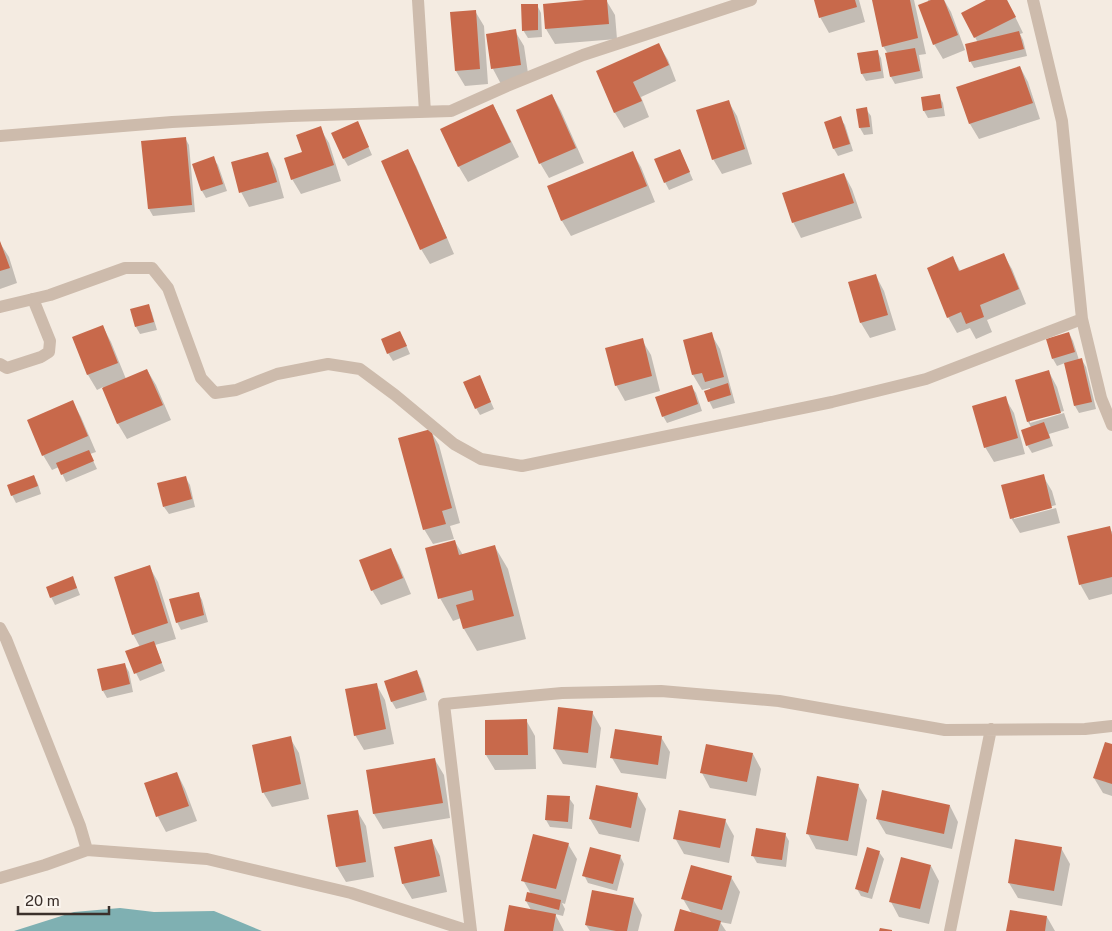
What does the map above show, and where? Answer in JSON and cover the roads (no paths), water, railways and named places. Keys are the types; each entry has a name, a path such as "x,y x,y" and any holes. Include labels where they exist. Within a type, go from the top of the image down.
{"street":[{"path":"418,0 425,112"},
{"path":"0,136 172,122 451,111 582,55 750,0"},
{"path":"1033,0 1062,121 1082,319 1101,398 1112,425"},
{"path":"0,307 50,295 125,268 152,268 168,288 201,378 215,393 236,390 278,374 328,364 360,369 395,394 454,444 481,459 522,466 832,402 926,379 1082,319"},
{"path":"0,364 7,368 41,357 49,352 50,341 33,299"},
{"path":"0,628 80,826 87,850"},
{"path":"0,878 87,850 207,859 351,893 470,931 444,704 562,693 662,691 779,701 945,730 1085,729 1112,726"},
{"path":"950,931 991,729"}],"water":[{"path":"120,908 154,912 214,911 262,931 14,931 74,912"}]}
